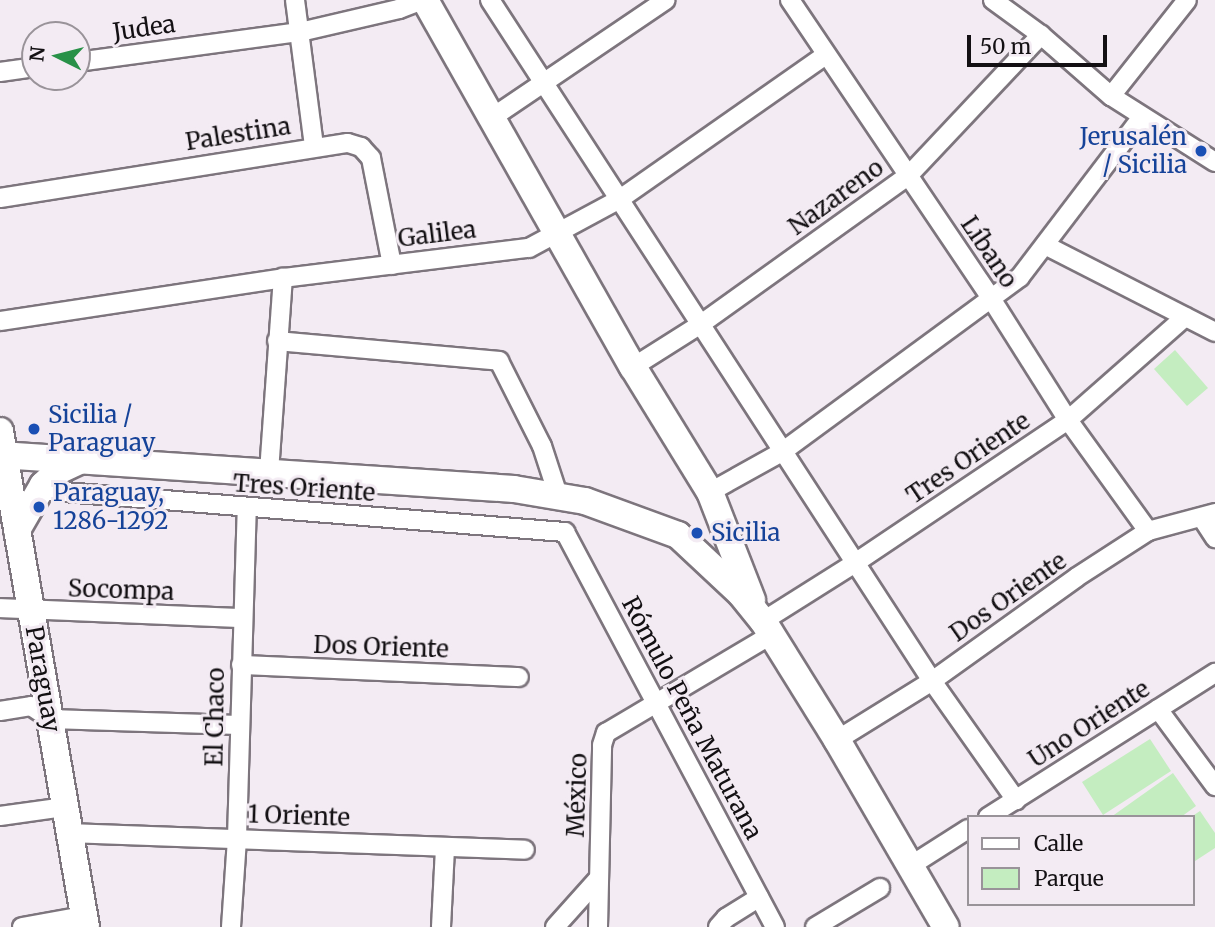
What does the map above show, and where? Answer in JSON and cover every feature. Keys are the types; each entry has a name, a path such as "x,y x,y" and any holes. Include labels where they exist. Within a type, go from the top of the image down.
{"main road":[{"path":"423,0 633,367 710,492 764,621 946,927"},
{"path":"1,447 79,461 461,484 558,495 605,507 678,535 764,621"},
{"name":"Paraguay","path":"1,447 85,921"},
{"path":"17,530 38,490 58,471 79,461"}],"street":[{"path":"295,0 314,146"},
{"name":"Judea","path":"91,60 300,32 399,9 423,0"},
{"path":"490,0 932,681 1016,800"},
{"path":"490,119 666,0"},
{"name":"Líbano","path":"790,0 992,300 1068,420 1148,531"},
{"path":"1111,96 1187,0"},
{"path":"999,2 1111,96 1215,162"},
{"name":"Nazareno","path":"633,367 701,324 908,176 1041,35"},
{"name":"Galilea","path":"0,321 283,278 530,248 620,199 826,55"},
{"path":"0,72 21,69"},
{"path":"710,492 782,452 1020,277 1142,117"},
{"name":"Palestina","path":"0,198 314,146 355,144 371,158 392,265"},
{"path":"1045,245 1215,332"},
{"path":"269,472 283,278"},
{"name":"Tres Oriente","path":"764,621 1068,420 1185,317"},
{"path":"277,341 499,361 542,446 558,495"},
{"name":"Tres Oriente","path":"38,490 565,533"},
{"name":"El Chaco","path":"231,927 237,838 247,508"},
{"path":"1209,516 1215,538"},
{"name":"Dos Oriente","path":"837,740 932,681 1077,577 1148,531 1209,516"},
{"name":"Rómulo Peña Maturana","path":"565,533 775,927"},
{"name":"Socompa","path":"0,608 242,618"},
{"name":"México","path":"598,927 603,739 616,724 657,703 764,621"},
{"name":"Dos Oriente","path":"241,665 519,677"},
{"name":"Uno Oriente","path":"991,815 1215,673"},
{"path":"0,711 31,706 50,719 239,724"},
{"path":"1158,709 1215,786"},
{"name":"1 Oriente","path":"0,816 68,820 237,838 525,850"},
{"path":"909,866 967,830"},
{"path":"441,927 445,847"},
{"path":"555,927 599,878"},
{"path":"815,927 880,888"},
{"path":"718,927 726,918 759,897"},
{"path":"22,927 85,921"}],"green space":[{"path":"1175,350 1208,388 1187,406 1154,369"},
{"path":"1150,739 1171,771 1103,815 1082,782"},
{"path":"1173,773 1196,806 1184,815 1114,815"},
{"path":"1200,811 1215,833 1215,848 1194,862 1194,815"}],"place":[{"name":"Jerusalén / Sicilia","path":"1201,151"},
{"name":"Sicilia / Paraguay","path":"34,429"},
{"name":"Paraguay, 1286-1292","path":"39,507"},
{"name":"Sicilia","path":"697,533"}]}
